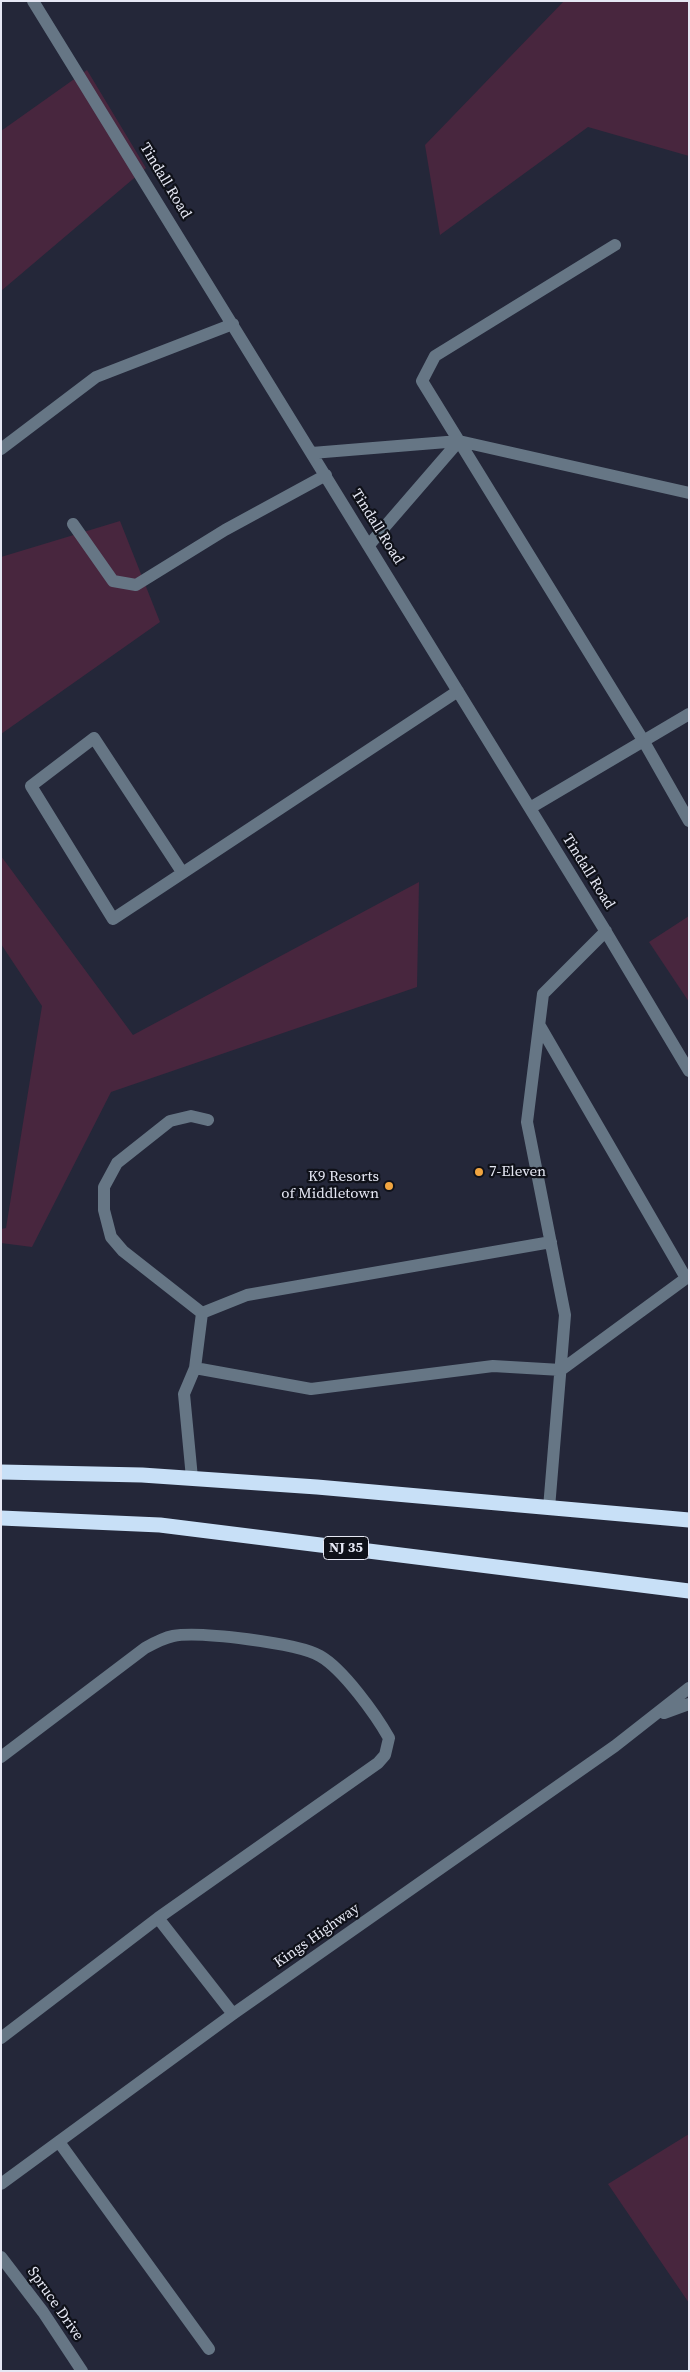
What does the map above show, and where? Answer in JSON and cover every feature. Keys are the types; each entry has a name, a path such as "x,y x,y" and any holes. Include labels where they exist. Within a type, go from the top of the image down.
{"highway":[{"path":"1,1472 192,1478 689,1520"},
{"name":"NJ 35","path":"1,1518 160,1525 689,1591"}],"street":[{"name":"Tindall Road","path":"33,1 606,931 689,1071"},
{"path":"615,245 435,356 422,381 643,740 689,821"},
{"path":"1,449 96,377 233,324"},
{"path":"369,545 459,441"},
{"path":"312,453 459,441 689,493"},
{"path":"73,524 113,581 136,585 225,530 326,475"},
{"path":"182,872 94,738 31,786 113,919 458,691"},
{"path":"530,808 689,714"},
{"path":"549,1508 565,1315 527,1122 543,994 606,931"},
{"path":"195,1368 311,1389 493,1366 561,1370 687,1277 540,1026"},
{"path":"202,1313 123,1251 111,1237 104,1210 104,1187 116,1163 170,1121 191,1116 208,1120"},
{"path":"202,1313 247,1295 551,1242"},
{"path":"192,1478 184,1394 195,1368 202,1313"},
{"path":"1,1757 145,1648 172,1636 202,1635 299,1648 320,1656 332,1664 389,1738 385,1755 378,1762 158,1918 1,2038"},
{"name":"Kings Highway","path":"1,2184 233,2014 607,1752 689,1688"},
{"name":"Kings Highway","path":"653,1718 689,1704"},
{"path":"158,1918 233,2014"},
{"path":"59,2142 208,2349"},
{"name":"Spruce Drive","path":"1,2257 43,2312 82,2371"}],"shaded area":[{"path":"564,1 689,1 689,156 588,127 440,235 425,145"},
{"path":"87,70 146,168 1,291 1,131"},
{"path":"120,521 160,622 1,734 1,557"},
{"path":"1,856 133,1035 419,882 417,987 111,1092 32,1247 1,1243 1,1229 6,1228 42,1006 1,944"},
{"path":"689,916 689,1002 649,942"},
{"path":"689,2134 689,2303 608,2184"}],"place":[{"name":"7-Eleven","path":"479,1172"},
{"name":"K9 Resorts of Middletown","path":"389,1186"}]}
